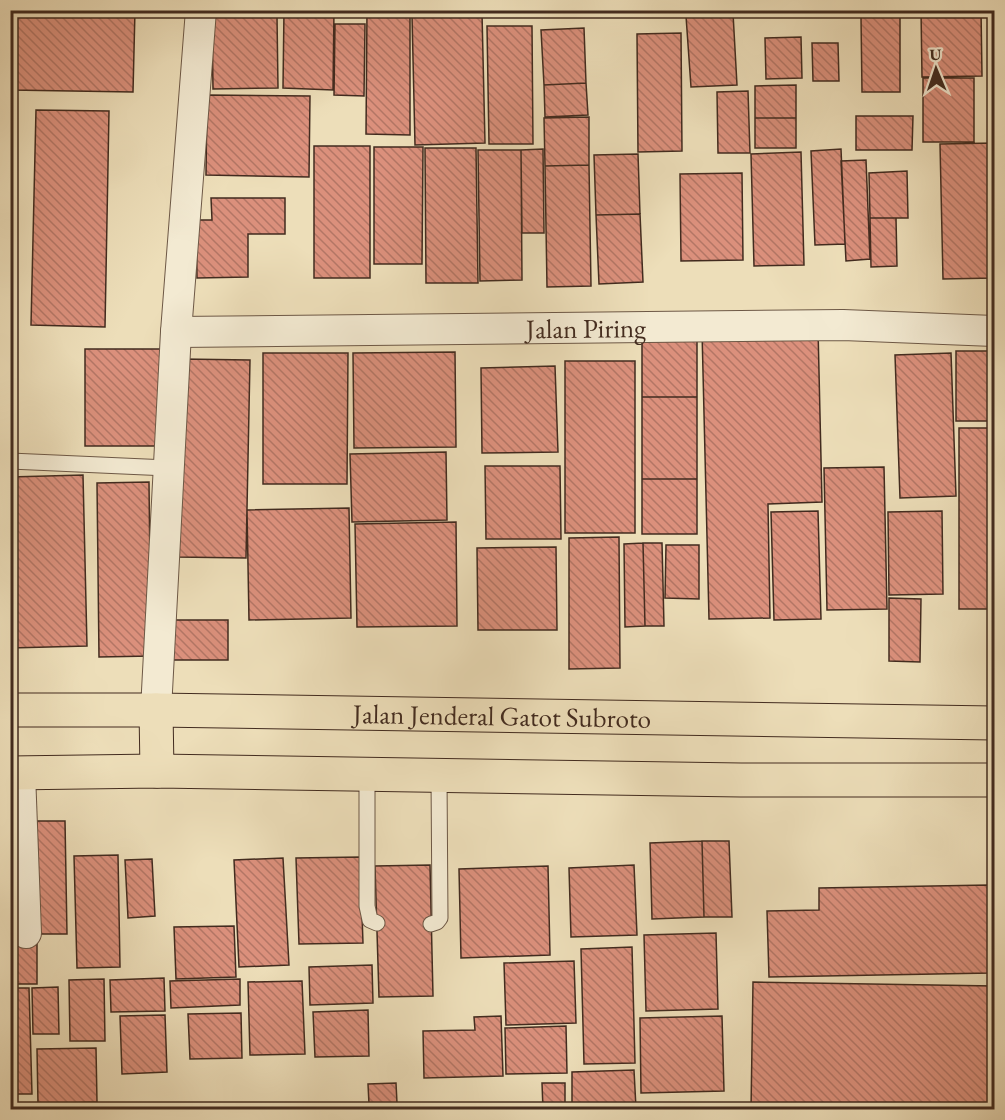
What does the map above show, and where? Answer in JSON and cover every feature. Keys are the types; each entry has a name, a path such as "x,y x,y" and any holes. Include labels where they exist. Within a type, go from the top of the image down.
{"main road":[{"name":"Jalan Jenderal Gatot Subroto","path":"10,710 156,710 994,723"},
{"path":"156,710 157,771"},
{"path":"15,773 157,771 741,780 994,780"}],"street":[{"path":"156,710 176,332 201,10"},
{"name":"Jalan Piring","path":"176,332 843,325 994,332"},
{"path":"15,773 26,933"}],"lane":[{"path":"10,461 168,468"},
{"path":"367,775 367,906 370,920 376,923"},
{"path":"431,924 440,918 439,776"}],"building":[{"path":"10,10 135,10 133,92 10,90"},
{"path":"284,10 334,10 333,90 283,88"},
{"path":"367,10 410,10 410,135 366,134"},
{"path":"921,10 981,10 982,76 922,77"},
{"path":"482,13 485,143 415,145 412,15"},
{"path":"733,13 737,85 691,87 686,16"},
{"path":"277,16 278,88 213,89 212,17"},
{"path":"861,17 900,17 900,92 862,92"},
{"path":"335,24 365,24 364,96 334,95"},
{"path":"487,26 532,26 533,144 489,144"},
{"path":"584,28 586,83 544,85 541,30"},
{"path":"681,33 682,151 638,152 637,34"},
{"path":"801,37 802,78 766,79 765,38"},
{"path":"812,43 838,43 839,81 813,81"},
{"path":"923,78 974,78 974,142 923,142"},
{"path":"586,83 588,115 545,117 544,85"},
{"path":"796,85 796,118 755,118 755,86"},
{"path":"748,91 750,153 718,153 717,92"},
{"path":"207,95 310,96 309,177 206,175"},
{"path":"36,110 109,111 105,327 31,325"},
{"path":"856,116 913,116 912,150 856,150"},
{"path":"589,117 589,165 545,166 544,118"},
{"path":"755,118 796,118 796,148 755,148"},
{"path":"994,143 994,278 943,279 940,144"},
{"path":"314,146 370,146 370,278 314,278"},
{"path":"374,147 423,147 422,264 374,264"},
{"path":"425,148 476,148 478,283 426,283"},
{"path":"543,149 544,233 522,233 521,150"},
{"path":"841,149 845,244 815,245 811,151"},
{"path":"478,150 521,150 522,280 480,281"},
{"path":"801,152 804,265 754,266 751,154"},
{"path":"638,154 640,214 596,215 594,155"},
{"path":"866,160 870,259 846,261 841,161"},
{"path":"589,165 591,286 547,287 545,166"},
{"path":"907,171 908,218 870,218 869,173"},
{"path":"742,173 743,260 681,261 680,174"},
{"path":"211,198 285,198 285,234 248,234 248,277 197,278 196,220 212,220"},
{"path":"640,214 643,282 599,284 596,215"},
{"path":"870,218 896,218 897,266 871,267"},
{"path":"642,328 697,328 697,397 642,397"},
{"path":"818,328 822,502 768,504 770,618 709,619 702,331"},
{"path":"85,349 166,349 165,446 85,446"},
{"path":"956,351 994,351 994,421 956,421"},
{"path":"455,352 456,447 354,448 353,353"},
{"path":"263,353 348,353 347,484 263,484"},
{"path":"951,353 956,496 900,498 895,355"},
{"path":"181,359 250,360 246,558 177,557"},
{"path":"565,361 635,361 635,533 565,533"},
{"path":"555,366 558,452 482,453 481,368"},
{"path":"642,397 697,397 697,479 642,479"},
{"path":"959,428 994,428 994,609 959,609"},
{"path":"446,452 447,520 352,522 350,454"},
{"path":"485,466 560,466 561,539 486,539"},
{"path":"884,467 887,609 827,610 824,468"},
{"path":"83,475 87,646 10,648 10,477"},
{"path":"642,479 697,479 697,534 642,534"},
{"path":"149,482 151,656 99,657 97,483"},
{"path":"349,508 351,618 249,620 247,510"},
{"path":"818,511 821,619 774,620 771,512"},
{"path":"942,511 943,594 889,595 888,512"},
{"path":"456,522 457,626 357,627 355,524"},
{"path":"619,537 620,668 569,669 569,538"},
{"path":"643,543 662,543 664,626 645,626"},
{"path":"643,543 645,626 625,627 624,544"},
{"path":"666,545 699,545 699,599 665,598"},
{"path":"556,547 557,630 478,630 477,548"},
{"path":"889,598 921,599 920,662 889,661"},
{"path":"169,620 228,620 228,660 169,660"},
{"path":"37,821 65,821 67,934 39,934"},
{"path":"702,841 704,917 652,919 650,843"},
{"path":"702,841 729,841 732,917 704,917"},
{"path":"118,855 120,967 77,968 74,856"},
{"path":"360,857 363,943 299,944 296,858"},
{"path":"283,858 289,965 239,967 234,860"},
{"path":"152,859 155,916 128,918 125,860"},
{"path":"430,865 433,996 379,997 375,866"},
{"path":"634,865 637,935 571,937 569,868"},
{"path":"548,866 550,955 461,958 459,869"},
{"path":"989,885 991,973 769,977 767,911 819,910 819,888"},
{"path":"234,926 236,977 176,979 174,927"},
{"path":"716,933 718,1009 646,1011 644,935"},
{"path":"10,943 37,943 37,984 10,984"},
{"path":"632,947 635,1063 584,1064 581,949"},
{"path":"574,961 576,1023 506,1025 504,963"},
{"path":"372,965 373,1003 310,1005 309,967"},
{"path":"164,978 165,1011 111,1012 110,980"},
{"path":"104,979 105,1041 70,1041 69,980"},
{"path":"240,979 240,1005 171,1008 170,981"},
{"path":"302,981 305,1054 250,1055 248,982"},
{"path":"753,982 994,986 994,1110 751,1110"},
{"path":"58,987 59,1034 33,1034 32,988"},
{"path":"10,988 29,988 32,1094 10,1094"},
{"path":"368,1010 369,1056 315,1057 313,1012"},
{"path":"241,1013 242,1058 190,1059 188,1014"},
{"path":"165,1015 167,1072 122,1074 120,1016"},
{"path":"501,1016 503,1076 424,1078 423,1031 475,1030 474,1017"},
{"path":"722,1016 724,1091 641,1093 640,1018"},
{"path":"566,1026 567,1073 506,1074 505,1028"},
{"path":"96,1048 97,1102 38,1104 37,1049"},
{"path":"634,1070 636,1108 572,1110 572,1072"},
{"path":"396,1083 397,1103 369,1104 368,1084"},
{"path":"542,1083 565,1083 565,1108 543,1109"}]}
